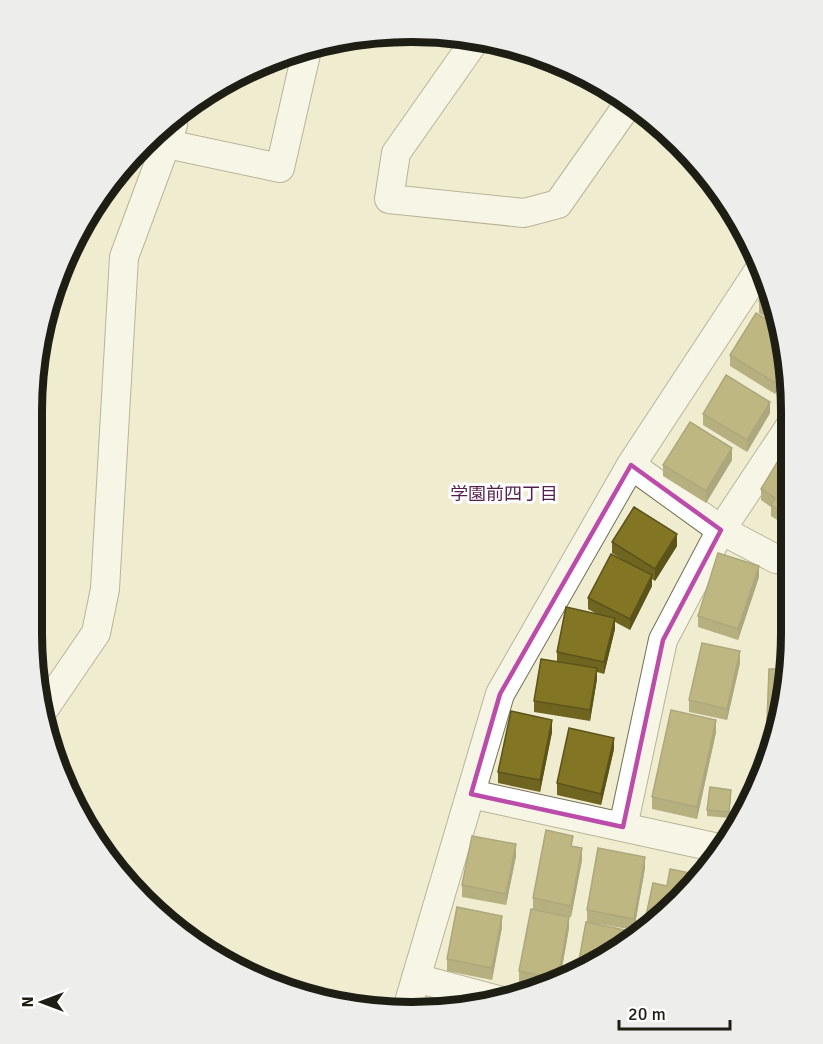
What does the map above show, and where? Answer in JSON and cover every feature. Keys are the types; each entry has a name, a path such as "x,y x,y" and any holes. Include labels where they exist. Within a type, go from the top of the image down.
{"street":[{"path":"471,47 396,153 389,199 524,213 558,204 624,109"},
{"path":"49,702 96,633 105,589 124,257 170,134 279,168 305,58"},
{"path":"408,1002 500,694 631,465 755,276"},
{"path":"623,827 663,640 721,530 781,440"},
{"path":"631,465 721,530 776,559"},
{"path":"471,794 713,847"},
{"path":"416,978 483,995"}],"highlighted area":[{"path":"631,465 721,530 663,640 623,827 471,794 500,694"}],"building":[{"path":"756,313 769,321 779,376 775,383 730,355"},
{"path":"726,375 770,402 747,440 703,414"},
{"path":"690,422 732,448 706,491 663,465"},
{"path":"781,456 781,511 771,505 775,498 761,489"},
{"path":"634,507 677,534 655,569 612,542"},
{"path":"718,553 759,566 738,629 698,616"},
{"path":"611,554 652,575 630,619 588,598"},
{"path":"566,607 615,618 604,662 557,652"},
{"path":"780,627 780,657 778,661"},
{"path":"702,643 740,651 727,709 689,700"},
{"path":"541,659 597,668 590,710 534,701"},
{"path":"769,669 779,669 774,705 767,733"},
{"path":"671,710 716,720 697,807 652,797"},
{"path":"511,711 552,720 540,780 498,772"},
{"path":"569,728 614,738 601,794 557,783"},
{"path":"710,787 731,790 729,812 707,810"},
{"path":"546,830 573,836 571,846 582,848 571,906 533,898"},
{"path":"472,836 516,844 506,894 462,885"},
{"path":"598,848 645,857 634,919 587,910"},
{"path":"670,869 691,873 673,894 646,918 653,883 667,886"},
{"path":"457,907 502,916 492,968 447,959"},
{"path":"531,909 569,917 559,971 546,976 519,971"},
{"path":"586,922 625,930 624,935 617,940 579,960"}],"district":[{"name":"学園前四丁目","path":"504,494"}]}
